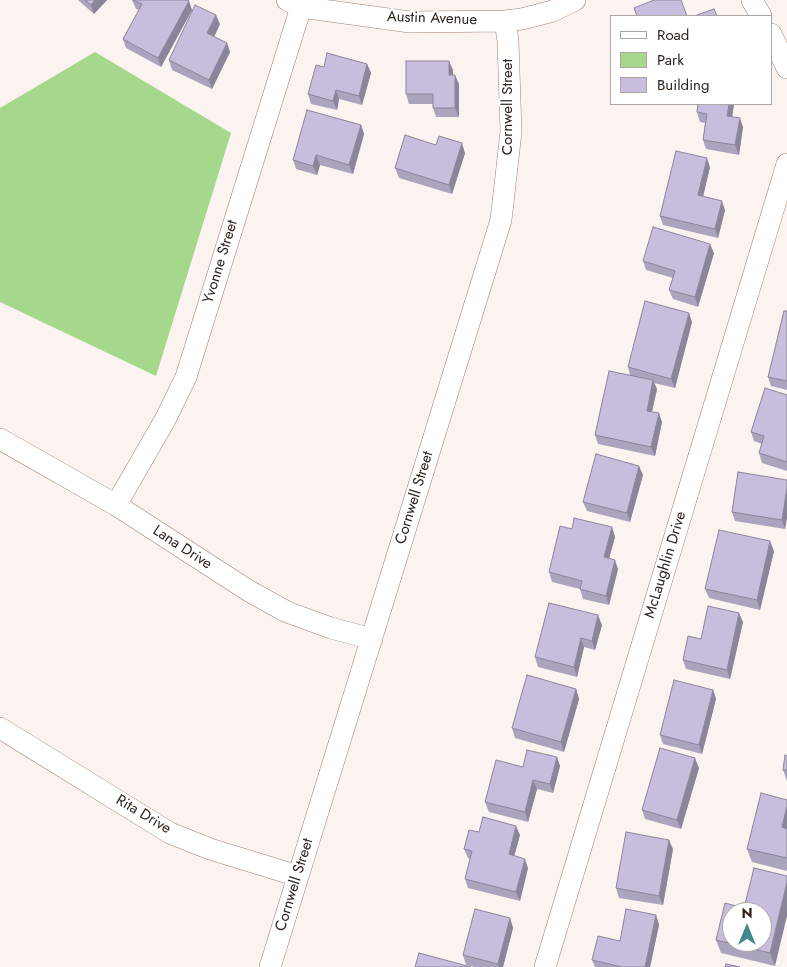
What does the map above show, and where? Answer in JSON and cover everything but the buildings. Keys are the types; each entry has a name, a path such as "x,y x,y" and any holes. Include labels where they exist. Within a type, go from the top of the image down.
{"street":[{"name":"Austin Avenue","path":"294,3 410,22 505,21 522,19 553,11 575,0"},
{"path":"752,0 760,15"},
{"name":"Yvonne Street","path":"116,505 165,420 186,377 294,3"},
{"name":"Cornwell Street","path":"270,967 501,220 511,132 508,41 505,21"},
{"path":"772,36 787,68"},
{"name":"McLaughlin Drive","path":"545,967 787,164"},
{"name":"Lana Drive","path":"0,439 116,505 249,591 287,612 331,628 372,639"},
{"name":"Rita Drive","path":"0,728 170,832 210,849 298,876"}],"green space":[{"path":"95,52 231,133 156,376 0,302 0,108"}]}
